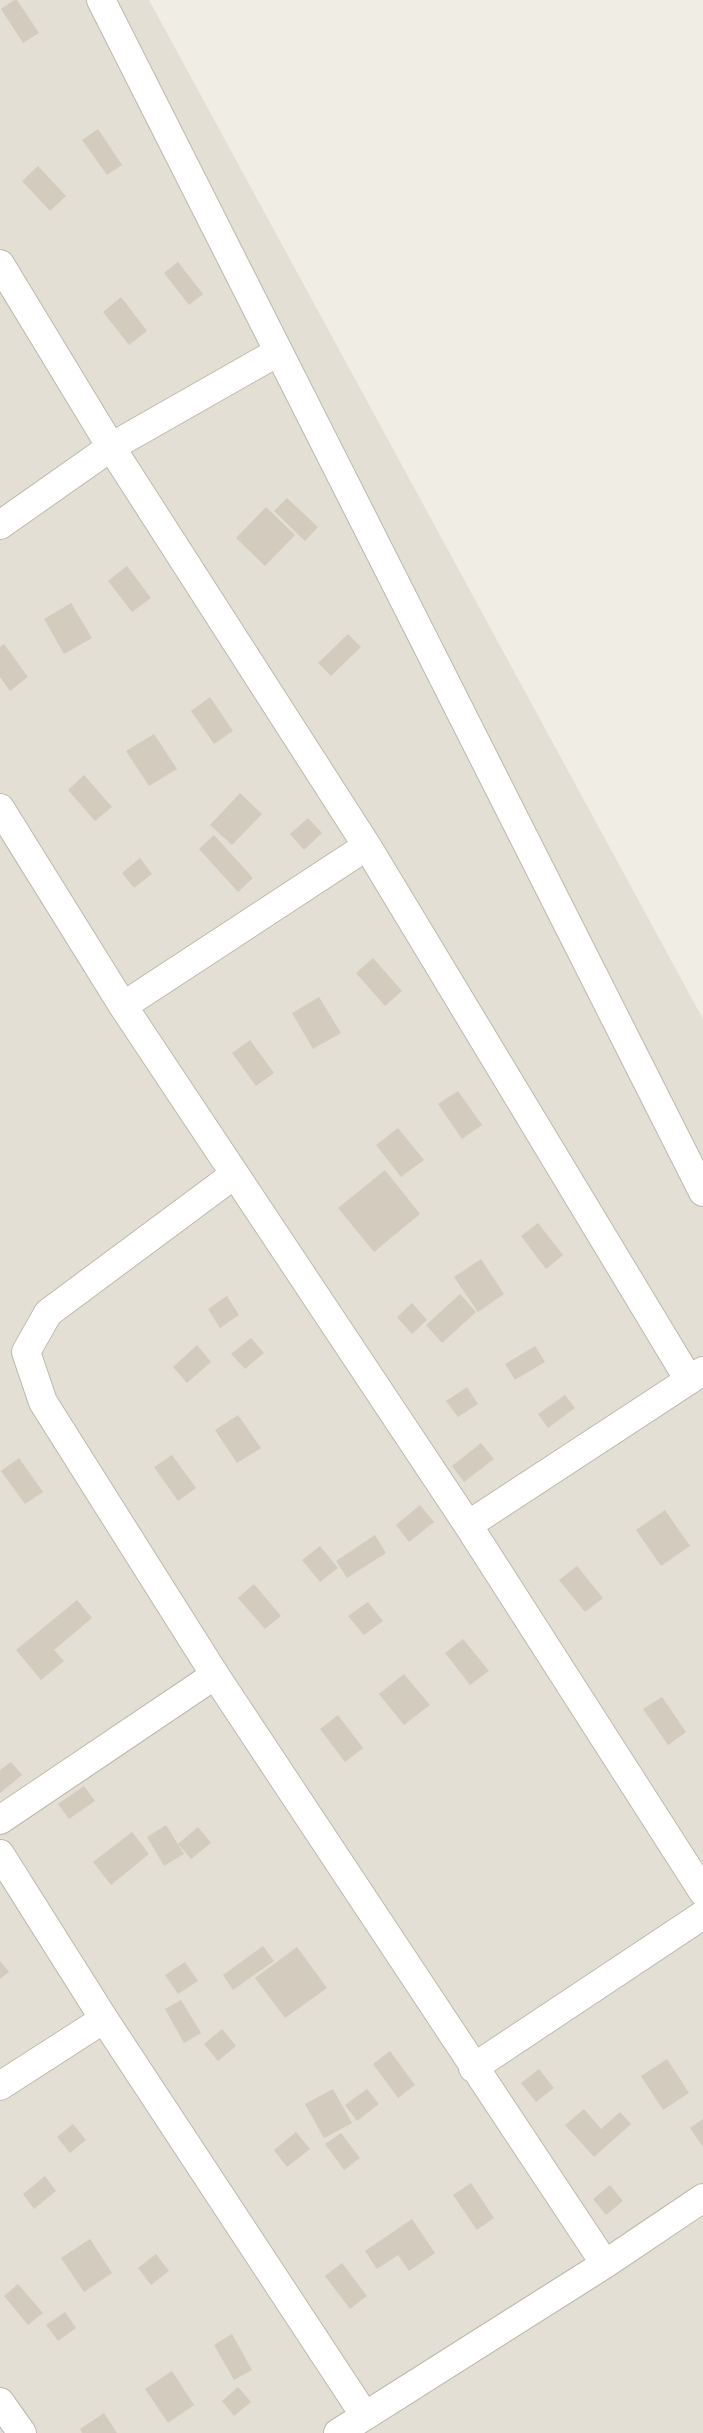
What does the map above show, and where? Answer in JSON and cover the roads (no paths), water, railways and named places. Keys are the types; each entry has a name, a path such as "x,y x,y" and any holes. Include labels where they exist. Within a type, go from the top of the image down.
{"street":[{"path":"101,0 703,1192"},
{"path":"0,264 111,446 367,846 696,1375 468,1525"},
{"path":"0,525 111,446 278,352"},
{"path":"0,808 123,1006 468,1525 703,1892"},
{"path":"123,1006 367,846"},
{"path":"235,1174 48,1313 26,1352 43,1402 215,1675 473,2068 605,2264"},
{"path":"0,1820 215,1675"},
{"path":"0,1854 104,2018 366,2416"},
{"path":"473,2068 703,1916"},
{"path":"0,2086 104,2018"},
{"path":"338,2433 605,2264 703,2198"},
{"path":"0,2402 22,2433"}]}
